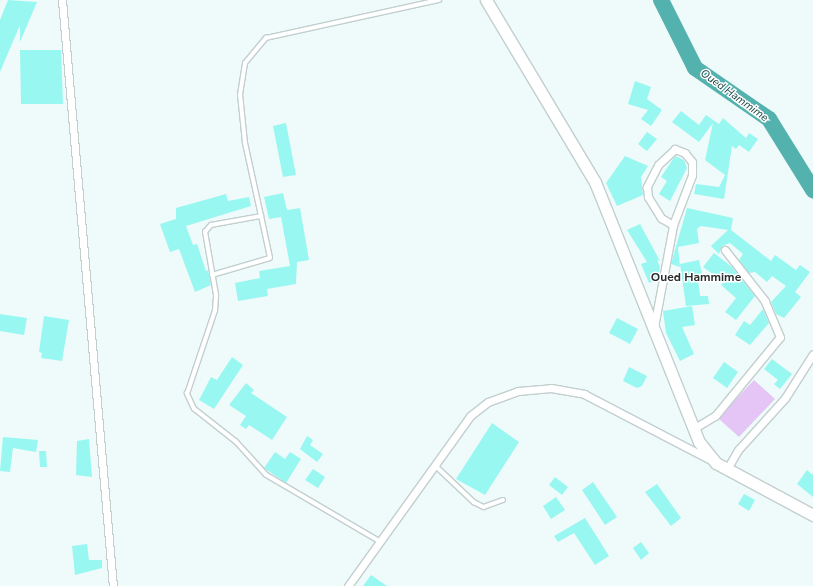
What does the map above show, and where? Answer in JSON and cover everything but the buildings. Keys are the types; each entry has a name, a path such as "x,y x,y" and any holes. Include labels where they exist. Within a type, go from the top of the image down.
{"main road":[{"path":"486,0 595,182 653,331 693,428 716,463 813,515"}],"street":[{"path":"62,0 113,586"},
{"path":"653,331 673,225 692,175 692,162 685,153 675,149 658,165 647,187 648,197 661,218 673,225"},
{"path":"693,428 716,416 780,337 765,301 724,250"},
{"path":"727,469 738,450 785,398 813,354"},
{"path":"348,586 470,416 488,402 518,391 551,388 584,394 716,463"}],"lane":[{"path":"212,275 270,258 245,143 240,95 240,79 255,48 266,38 286,32 439,0"},
{"path":"261,216 207,228 205,241 212,275 215,311 187,394 194,409 236,442 266,475 380,542"},
{"path":"434,465 474,502 489,507 503,500"}],"shaded area":[{"path":"754,380 775,399 739,437 718,418"}],"waterway":[{"name":"Oued Hammime","path":"661,0 695,68 769,119 813,190"}],"district":[{"name":"Oued Hammime","path":"696,278"}]}
